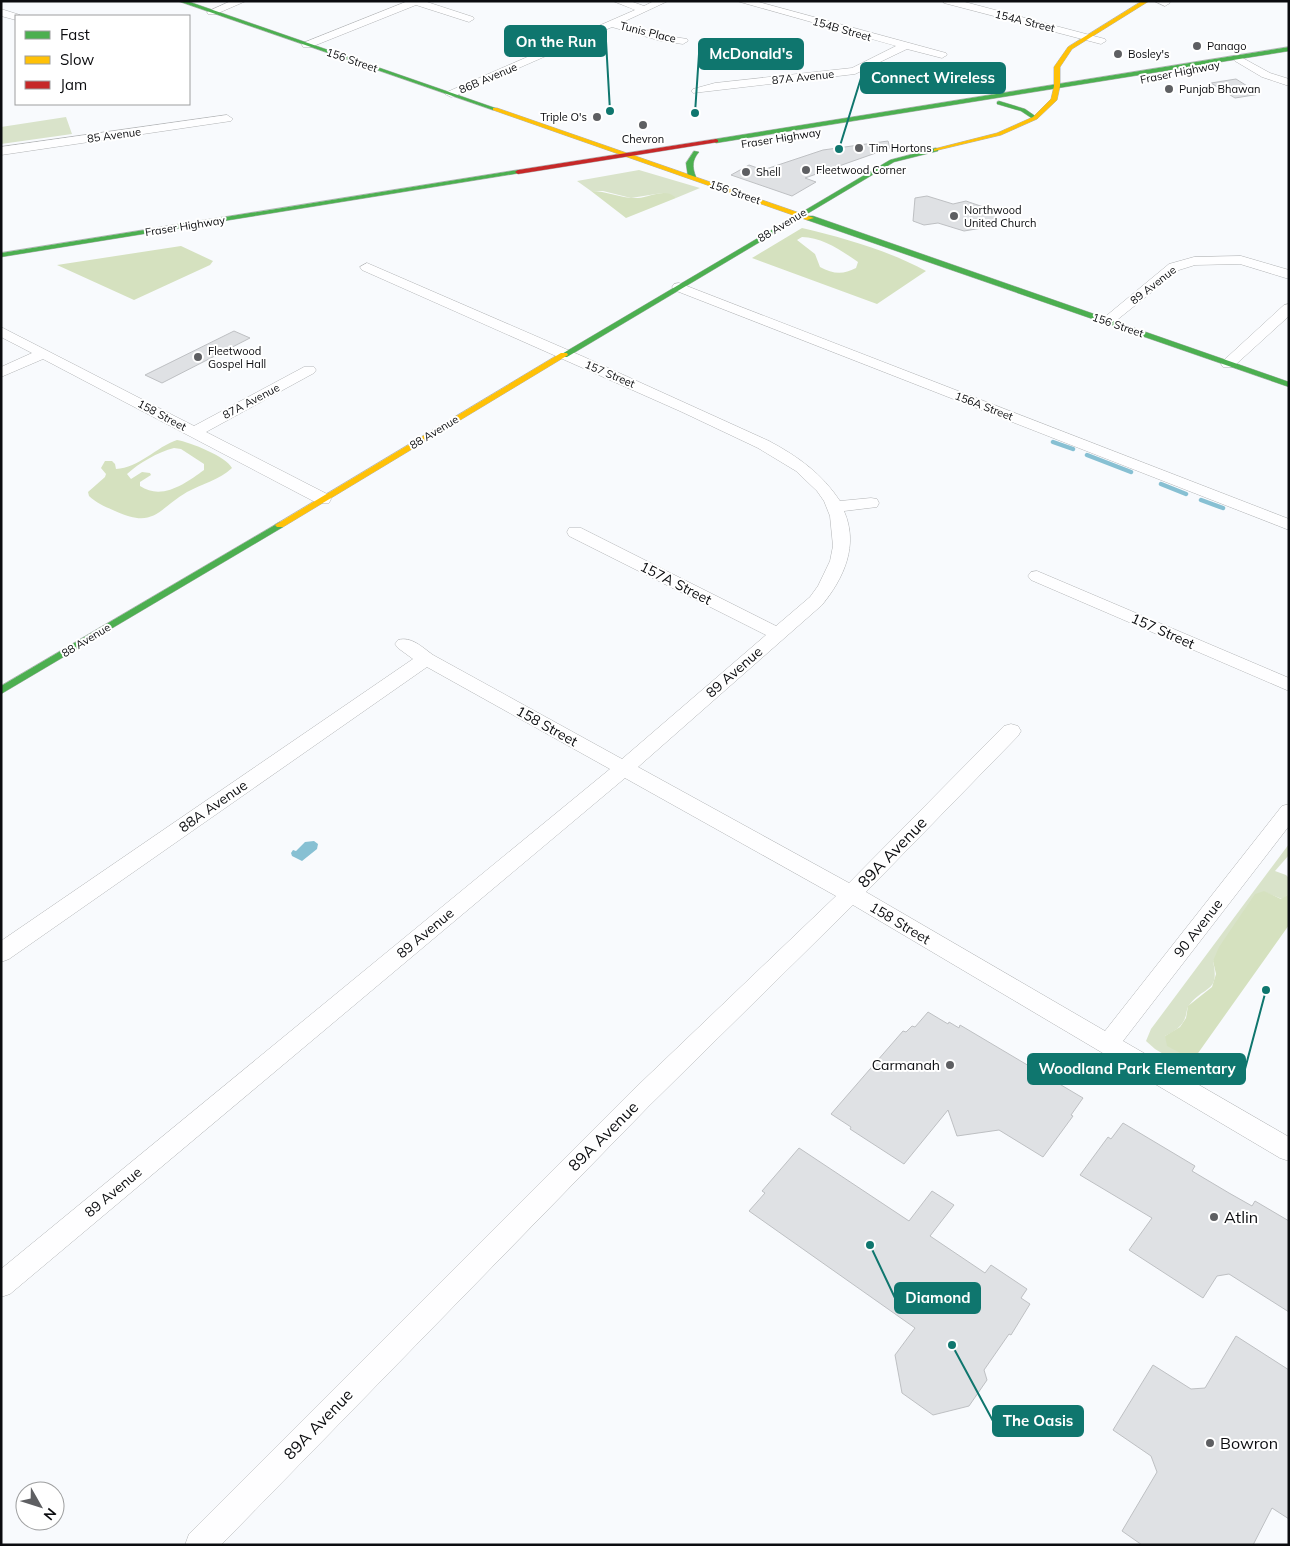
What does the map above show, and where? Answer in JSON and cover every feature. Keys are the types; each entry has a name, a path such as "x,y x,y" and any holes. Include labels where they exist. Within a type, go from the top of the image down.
{"main road":[{"name":"156 Street","path":"181,1 590,141 1289,385"},
{"path":"1008,94 1038,80 1057,67 1067,50 1146,1"},
{"path":"1085,53 1164,2"},
{"name":"Fraser Highway","path":"1074,90 1116,76 1289,49"},
{"name":"Fraser Highway","path":"1,255 1008,94 1074,90 1207,69 1245,57"},
{"path":"1056,90 1057,67"},
{"path":"1074,90 1082,70 1116,76"},
{"name":"Fraser Highway","path":"368,197 424,195 999,103 1056,90"},
{"name":"88 Avenue","path":"1,691 892,161 999,134 1035,118 1048,107 1056,90"},
{"path":"999,103 1023,110 1035,118"},
{"name":"88 Avenue","path":"868,175 906,168 1020,138"},
{"path":"568,165 588,156 591,148 590,141"},
{"path":"692,177 688,171 688,163 691,156 696,152"}],"street":[{"path":"212,12 241,1"},
{"path":"618,1 644,9"},
{"name":"86B Avenue","path":"451,94 663,1"},
{"name":"154B Street","path":"742,1 942,55"},
{"name":"154A Street","path":"948,1 1101,41"},
{"path":"307,45 417,2 470,19"},
{"path":"1,12 15,17"},
{"name":"Tunis Place","path":"614,24 661,38 683,41"},
{"name":"87A Avenue","path":"696,91 715,86 855,71 904,46"},
{"path":"1245,57 1266,74 1289,83"},
{"name":"85 Avenue","path":"1,151 227,119"},
{"name":"89 Avenue","path":"1107,321 1174,267 1184,263 1204,260 1241,260 1289,275"},
{"name":"157 Street","path":"367,267 650,391 778,452 808,473 824,489 835,507 842,539 837,570"},
{"name":"156A Street","path":"679,287 1289,525"},
{"path":"1228,364 1289,308"},
{"name":"158 Street","path":"1,332 323,499"},
{"path":"1,372 44,353"},
{"name":"87A Avenue","path":"194,432 308,370"},
{"path":"835,507 871,503"},
{"name":"157A Street","path":"575,532 778,634"},
{"name":"89 Avenue","path":"1,1285 624,768 825,592 837,570"},
{"name":"157 Street","path":"1037,576 1289,685"},
{"name":"158 Street","path":"404,644 426,659 851,894 1289,1150"},
{"name":"88A Avenue","path":"1,953 426,659"},
{"name":"89A Avenue","path":"200,1545 640,1099 851,894 1011,731"},
{"name":"90 Avenue","path":"1107,1045 1289,811"}],"green space":[{"path":"66,117 72,134 1,144 1,127"},
{"path":"639,170 700,188 676,198 662,193 631,198 603,191 591,191 577,181"},
{"path":"591,191 632,198 668,193 676,198 626,218"},
{"path":"802,228 865,245 926,271 877,304 752,258","holes":["802,237 832,245 845,253 858,262 856,268 838,273 820,267 815,254 797,240"]},
{"path":"181,246 213,261 210,265 134,300 57,265"},
{"path":"177,440 199,447 223,459 232,468 216,479 187,492 161,511 147,518 128,516 101,505 89,496 88,492 105,477 106,474 101,468 105,461 112,461 116,469 124,468 140,461","holes":["174,448 181,449 204,464 204,470 182,485 157,492 140,486 140,482 151,475 150,473 142,472 131,479 127,474 155,455"]},
{"path":"1289,844 1289,855 1275,871 1289,878 1289,894 1282,899 1264,892 1213,961 1215,971 1213,984 1189,1005 1185,1019 1180,1026 1165,1036 1186,1056 1196,1056 1187,1068 1155,1049 1146,1041 1151,1029"},
{"path":"1264,891 1281,899 1289,894 1289,925 1196,1056 1186,1056 1167,1046 1165,1036 1180,1027 1186,1018 1188,1006 1212,987 1216,974 1213,961 1219,947 1255,894"}],"water":[{"path":"314,841 318,844 317,849 302,861 292,856 293,850 296,851 305,842"}],"building":[{"path":"1236,79 1260,94 1235,98 1211,83"},
{"name":"Fleetwood Corner","path":"888,141 890,148 805,178 816,182 792,196 731,175 749,165 763,170 823,150"},
{"name":"Northwood United Church","path":"927,196 953,204 966,201 995,211 994,226 964,231 938,223 924,225 913,221 915,198"},
{"name":"Fleetwood Gospel Hall","path":"234,331 250,338 162,383 145,375"},
{"name":"Carmanah","path":"928,1012 948,1024 949,1022 959,1028 960,1025 1083,1098 1071,1115 1073,1116 1043,1157 999,1130 957,1136 948,1110 904,1164 850,1129 851,1127 831,1114 903,1031 906,1032 912,1026 915,1027"},
{"name":"Atlin","path":"1123,1123 1195,1166 1192,1171 1229,1193 1252,1206 1255,1201 1289,1221 1289,1312 1229,1274 1217,1276 1203,1298 1129,1250 1152,1218 1080,1175 1108,1137 1111,1139"},
{"path":"799,1148 909,1221 932,1191 954,1205 930,1236 985,1273 991,1265 1027,1289 1021,1298 1030,1304 1011,1335 1009,1334 984,1370 987,1380 969,1406 933,1415 902,1393 895,1355 915,1328 749,1211 765,1193 762,1191"},
{"name":"Bowron","path":"1236,1336 1289,1370 1289,1519 1272,1508 1253,1545 1142,1545 1122,1531 1157,1472 1151,1456 1113,1430 1153,1365 1191,1389 1205,1388"}],"waterway":[{"path":"1053,442 1073,449"},
{"path":"1087,455 1131,472"},
{"path":"1161,484 1186,494"},
{"path":"1201,500 1223,508"}],"traffic: fast":[{"path":"181,1 495,109"},
{"path":"716,141 1289,49"},
{"path":"999,103 1023,110 1035,118"},
{"path":"564,355 892,161 936,150"},
{"path":"692,177 689,163 691,157 696,152"},
{"path":"1,255 518,172"},
{"path":"810,218 1289,385"},
{"path":"1,691 280,525"}],"traffic: slow":[{"path":"936,150 999,134 1035,118 1054,100 1057,86 1057,67 1070,48 1146,1"},
{"path":"495,109 810,218"},
{"path":"280,525 564,355"}],"traffic: jam":[{"path":"518,172 716,141"}],"place":[{"name":"Panago","path":"1197,46"},
{"name":"Bosley's","path":"1118,54"},
{"name":"Punjab Bhawan","path":"1169,89"},
{"name":"On the Run","path":"610,111"},
{"name":"McDonald's","path":"695,113"},
{"name":"Triple O's","path":"597,117"},
{"name":"Chevron","path":"643,125"},
{"name":"Tim Hortons","path":"859,148"},
{"name":"Connect Wireless","path":"839,149"},
{"name":"Fleetwood Corner","path":"806,170"},
{"name":"Shell","path":"746,172"},
{"name":"Northwood United Church","path":"954,216"},
{"name":"Fleetwood Gospel Hall","path":"198,357"},
{"name":"Woodland Park Elementary","path":"1266,990"},
{"name":"Carmanah","path":"950,1065"},
{"name":"Atlin","path":"1214,1217"},
{"name":"Diamond","path":"870,1245"},
{"name":"The Oasis","path":"952,1345"},
{"name":"Bowron","path":"1210,1443"}]}
